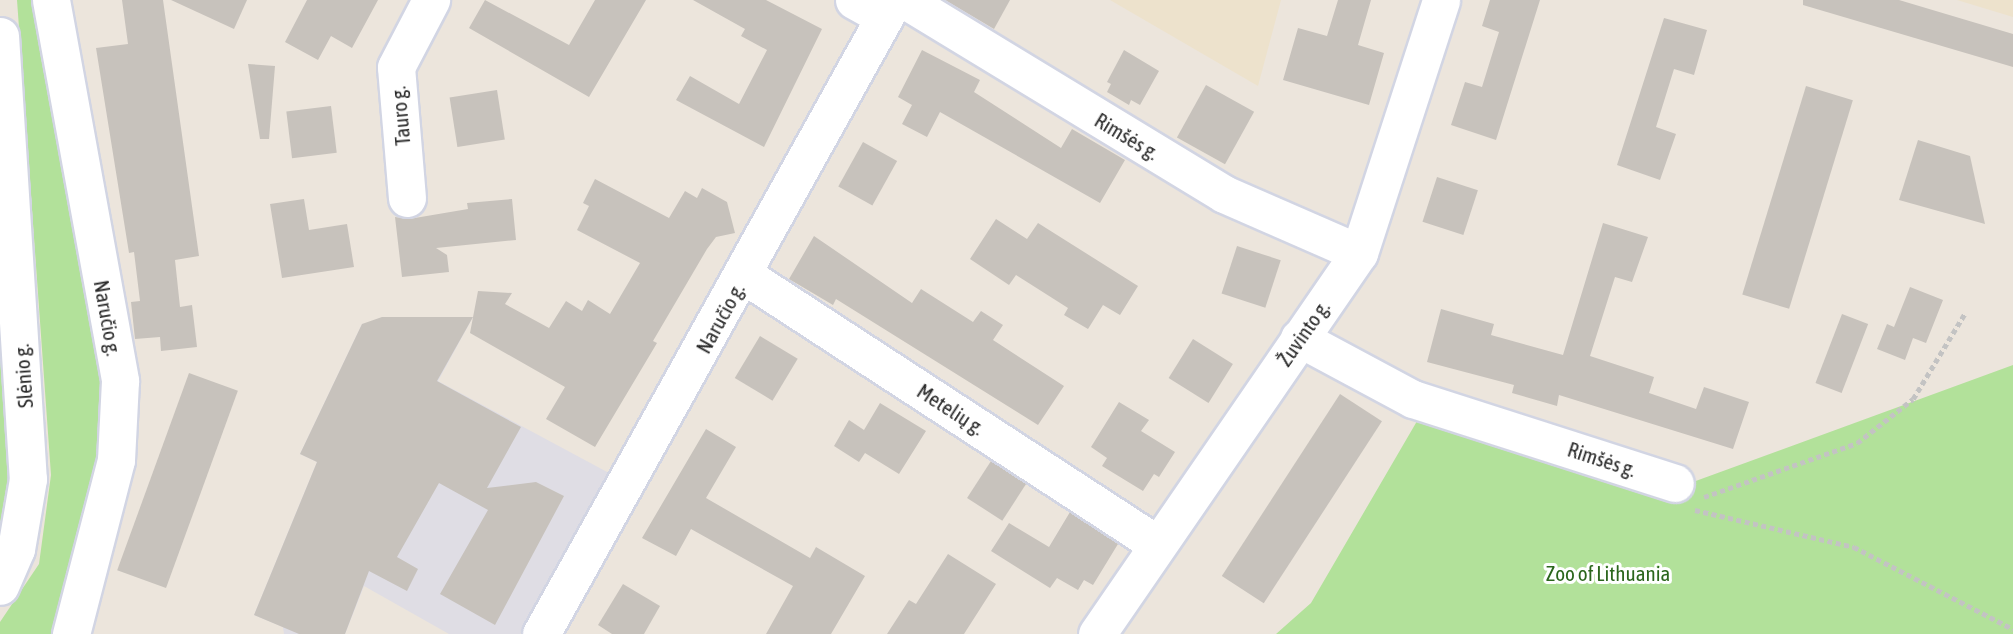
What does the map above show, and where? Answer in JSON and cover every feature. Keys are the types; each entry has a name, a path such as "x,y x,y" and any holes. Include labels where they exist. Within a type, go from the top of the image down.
{"street":[{"name":"Naručio g.","path":"51,0 120,381 116,460 71,634"},
{"name":"Tauro g.","path":"407,198 396,67 431,0"},
{"name":"Žuvinto g.","path":"1097,634 1359,253 1441,0"},
{"name":"Naručio g.","path":"541,634 744,275 884,4"},
{"name":"Rimšės g.","path":"884,4 1224,194 1359,253"},
{"name":"Slėnio g.","path":"0,36 28,479 16,549 0,586"},
{"name":"Metelių g.","path":"744,275 1157,544"},
{"name":"Rimšės g.","path":"1298,338 1413,399 1689,497"}],"path":[{"path":"1689,497 1857,443 1913,399 1965,313"},
{"path":"1689,497 1854,547 2013,629"}],"shaded area":[{"path":"1110,0 1281,0 1258,86"},
{"path":"1957,0 2013,0 2013,17"},
{"path":"439,317 473,317 438,381 609,473 520,634 449,634 364,586 345,634 284,634 283,627 254,615 317,462 300,454 362,324"}],"green space":[{"path":"17,0 37,0 105,391 101,456 58,634 0,634 0,622 39,564 51,475"},
{"path":"0,260 11,498 0,538"},
{"name":"Zoo of Lithuania","path":"2013,365 2013,634 1276,634 1311,603 1420,416 1671,490"}],"building":[{"path":"122,0 163,0 199,256 175,260 180,307 192,305 197,347 161,351 160,337 135,339 131,302 140,301 134,252 129,253 96,48 128,44"},
{"path":"171,0 247,0 234,29"},
{"path":"307,0 378,0 352,48 331,36 318,60 285,42"},
{"path":"485,0 569,45 595,0 646,0 589,97 469,28"},
{"path":"693,0 766,0 822,29 764,147 676,100 690,76 739,104 767,50 741,36 745,29"},
{"path":"945,0 1010,0 994,29"},
{"path":"1338,0 1371,0 1358,45 1384,53 1369,105 1283,80 1298,28 1327,36"},
{"path":"1490,0 1540,0 1496,140 1451,125 1465,82 1482,87 1499,32 1482,26"},
{"path":"1803,0 1899,0 2013,34 2013,67 1803,5"},
{"path":"1664,18 1707,30 1694,75 1674,69 1656,127 1676,134 1660,180 1617,165"},
{"path":"922,50 980,80 974,92 1061,148 1072,129 1125,160 1100,203 940,112 927,137 902,124 912,105 898,97"},
{"path":"1124,50 1159,71 1140,105 1131,100 1129,105 1107,92 1111,84 1107,82"},
{"path":"248,64 275,66 269,139 260,139"},
{"path":"1206,85 1254,112 1225,164 1177,137"},
{"path":"1806,86 1853,100 1789,309 1742,294"},
{"path":"497,90 505,139 457,147 450,98"},
{"path":"331,106 337,153 292,158 286,111"},
{"path":"1918,140 1970,156 1985,224 1899,200"},
{"path":"863,142 897,161 872,206 838,187"},
{"path":"1437,177 1478,190 1463,235 1422,222"},
{"path":"595,179 669,218 685,191 697,198 702,188 727,202 735,233 716,237 707,249 653,341 657,343 595,447 546,419 565,387 470,333 478,291 512,293 505,304 549,328 566,301 582,311 588,300 610,314 640,263 577,230 589,206 583,203"},
{"path":"304,199 309,230 347,224 354,267 282,278 270,204"},
{"path":"512,199 516,240 436,248 447,255 449,272 402,277 395,217 409,219 468,209 467,203"},
{"path":"996,219 1027,239 1038,223 1138,286 1120,315 1103,305 1088,329 1064,315 1068,308 1016,275 1009,285 970,259"},
{"path":"1603,223 1648,237 1632,282 1615,277 1590,356 1654,377 1649,393 1696,409 1704,387 1749,402 1733,449 1559,395 1557,406 1512,393 1514,385 1427,362 1441,309 1494,324 1491,335 1563,355"},
{"path":"814,236 912,303 921,289 973,322 981,311 1003,325 993,340 1064,386 1038,425 836,299 833,305 789,279"},
{"path":"1237,246 1281,260 1265,308 1222,294"},
{"path":"1910,287 1943,300 1926,343 1913,338 1905,360 1877,349 1887,324 1894,327"},
{"path":"1842,314 1868,324 1842,393 1815,383"},
{"path":"382,317 473,317 437,381 521,427 487,488 536,482 564,496 495,625 440,594 488,510 439,483 397,557 418,569 407,591 369,571 345,634 299,634 254,615 317,462 300,454 362,324"},
{"path":"760,336 798,359 772,401 735,378"},
{"path":"1193,339 1233,364 1208,403 1169,378"},
{"path":"189,373 238,391 166,588 117,570"},
{"path":"1340,394 1382,421 1264,603 1222,576"},
{"path":"1119,402 1149,420 1141,431 1175,452 1159,477 1154,474 1143,491 1102,466 1107,458 1091,447"},
{"path":"880,403 926,431 899,474 865,453 859,462 834,446 849,420 864,430"},
{"path":"706,429 736,447 706,498 810,558 816,547 865,576 831,634 766,634 793,586 691,529 676,556 642,538"},
{"path":"991,461 1026,484 1002,521 967,498"},
{"path":"1070,512 1118,544 1093,585 1084,580 1078,590 1057,578 1050,588 991,551 1009,523 1049,547"},
{"path":"948,554 996,584 964,634 887,634 909,600 916,604"},
{"path":"623,584 660,606 644,634 612,634 598,625"}]}
